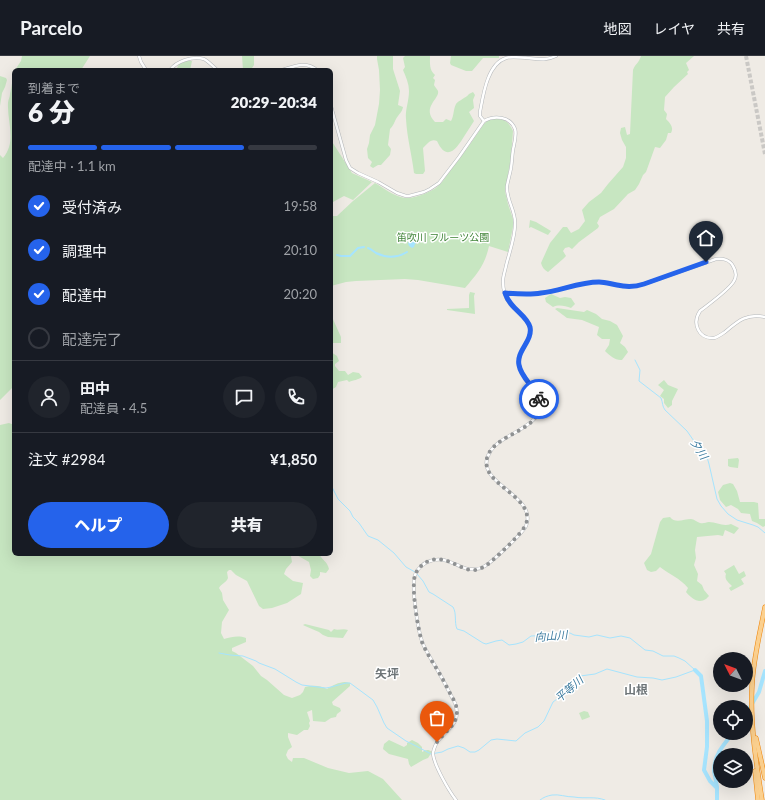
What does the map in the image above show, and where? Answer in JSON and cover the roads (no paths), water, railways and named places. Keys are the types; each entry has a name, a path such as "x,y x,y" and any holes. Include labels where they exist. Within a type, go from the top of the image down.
{"highway":[{"path":"751,700 753,671 765,607"},
{"path":"753,724 765,778"},
{"path":"753,731 758,800"},
{"path":"754,742 762,800"}],"street":[{"path":"139,56 145,68"},
{"path":"172,68 176,63 193,56 205,59 214,68"},
{"path":"484,121 480,116 480,112 490,73 497,63 511,57 542,60 556,56"},
{"path":"288,68 304,64 314,68"},
{"path":"333,113 350,168 358,174 406,196 430,189 439,183 459,158 484,121 492,117 503,118 515,129 507,191 516,224 504,276 505,293 510,304 524,317 529,326 529,335 520,354 519,366 522,374 538,395 540,406 538,414 534,420 493,447 488,456 487,465 489,472 494,479 524,507 527,517 526,525 520,534 483,567 474,570 447,560 432,560 424,564 417,571 414,583 420,635 425,649 455,702 458,715 455,722 440,738 435,746 434,755 435,761 449,790 456,800"},
{"path":"505,293 542,293 586,283 598,282 623,286 634,286 644,284 716,259 723,259 729,262 734,268 736,275 735,279 731,286 700,311 696,322 698,330 704,336 713,338 719,336 743,319 757,316 765,317"}],"water":[{"path":"418,237 419,241 414,247 412,248 409,246 408,243 410,239 416,239"}],"waterway":[{"path":"337,255 350,256 358,248 364,247"},
{"path":"368,248 384,256 395,256 407,252"},
{"name":"夕川","path":"635,360 640,370 639,381 661,398 665,410 687,431 707,457 717,499 721,506 728,514 737,520 758,527 765,533"},
{"name":"向山川","path":"333,489 338,499 350,511 368,536 378,540 394,553 406,567 415,572"},
{"name":"平等川","path":"219,653 243,656 256,661 275,669 302,685 326,688 350,683 373,700 387,728 406,741 431,754 442,752 458,746 470,752 475,752 491,740 497,739 516,741 525,733 538,727 544,721 553,702 573,687 577,678 580,676 595,674 607,669 637,677 662,680 695,670 679,658 674,656 663,656 653,651 645,650 630,638 621,636 610,638 597,635 589,637 563,632 556,635 531,636 523,642 509,645 502,640 486,644 483,643 464,631 457,629 453,607 429,592 417,574"},
{"name":"平等川","path":"695,670 701,676 707,721 707,747 704,770 710,781 717,788 717,800"},
{"name":"夕川","path":"753,702 759,692 765,671"},
{"name":"夕川","path":"721,748 727,740"},
{"path":"540,800 547,796 555,795 605,800"}],"tunnel":[{"path":"746,56 765,154"}],"district":[{"name":"矢坪","path":"387,674"},
{"name":"山根","path":"636,690"}],"park label":[{"name":"笛吹川 フルーツ公園","path":"443,237"}]}
